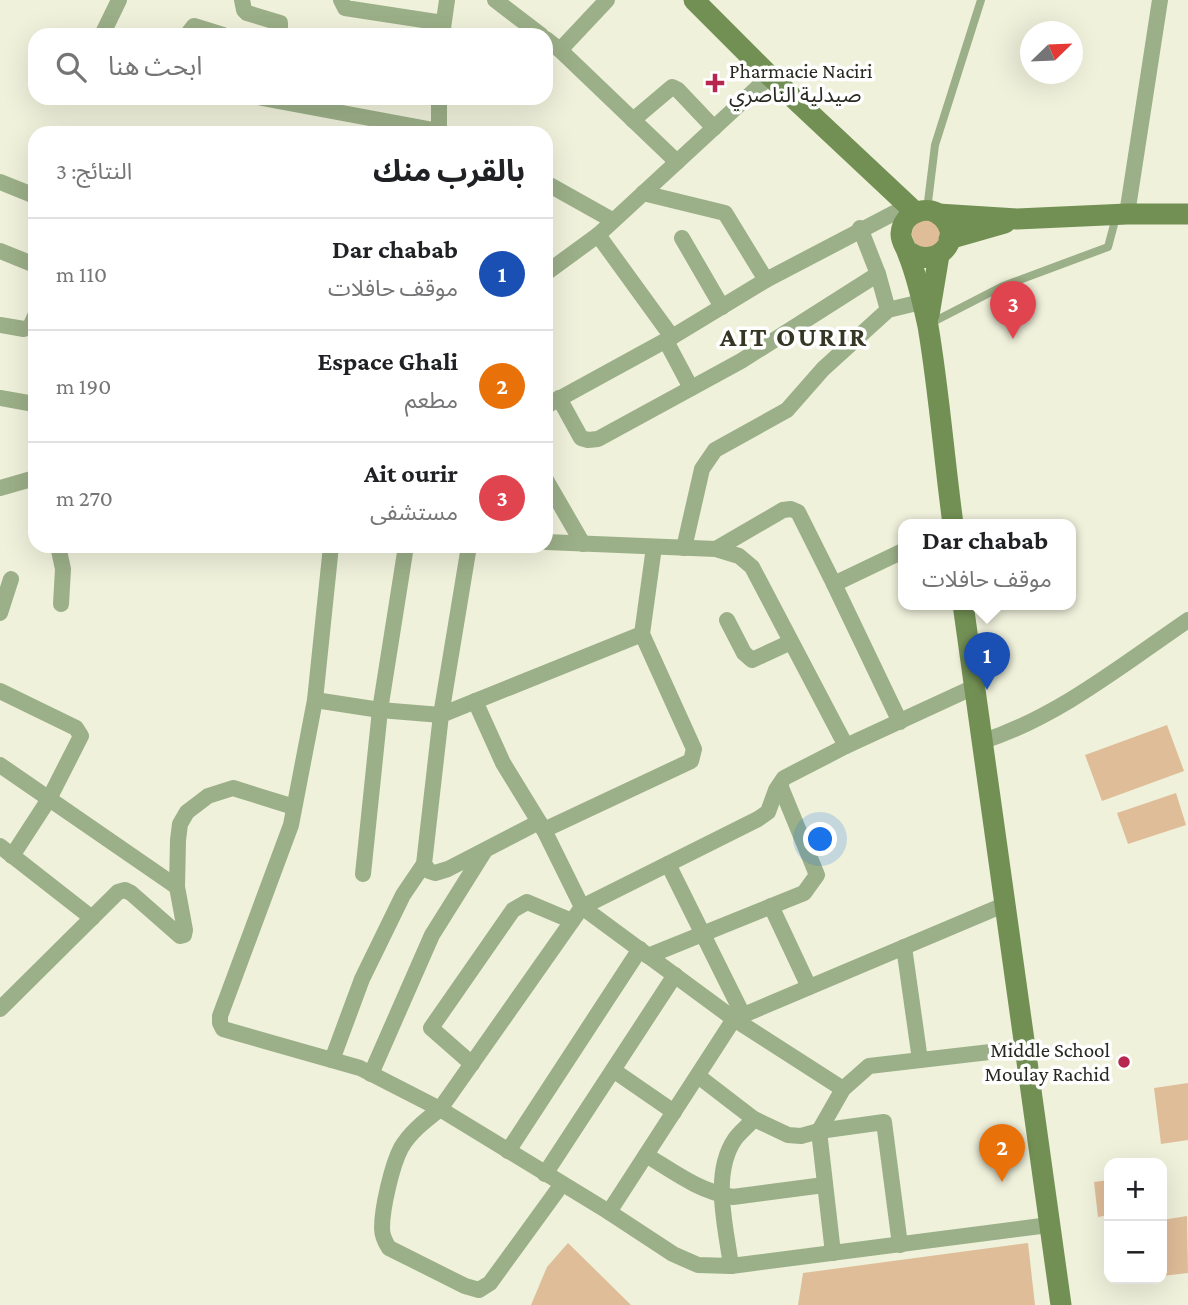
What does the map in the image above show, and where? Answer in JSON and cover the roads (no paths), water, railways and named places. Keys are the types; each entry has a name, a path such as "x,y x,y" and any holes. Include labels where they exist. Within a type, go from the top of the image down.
{"main road":[{"path":"694,0 915,215 948,225 928,325"},
{"path":"915,215 1017,219 1122,214 1188,215"},
{"path":"915,215 901,240 908,251 928,325 952,519"},
{"path":"908,251 922,259 944,247 1017,219"},
{"path":"964,610 1061,1305"}],"street":[{"path":"105,28 119,0"},
{"path":"242,0 247,13 280,23 280,28"},
{"path":"341,0 345,8 437,28"},
{"path":"442,28 447,0"},
{"path":"495,0 532,28"},
{"path":"560,50 607,0"},
{"path":"1122,214 1160,0"},
{"path":"553,44 677,162"},
{"path":"553,269 598,235 770,76"},
{"path":"633,120 672,87 714,128"},
{"path":"298,105 408,126"},
{"path":"439,105 439,126"},
{"path":"0,182 28,193"},
{"path":"553,187 612,220"},
{"path":"643,193 725,213 766,279"},
{"path":"553,401 669,339 766,279 860,229 915,215"},
{"path":"860,229 878,274 888,310"},
{"path":"598,235 669,339 691,388"},
{"path":"682,238 722,307"},
{"path":"0,250 28,262"},
{"path":"553,403 581,438 598,439 741,361 878,274"},
{"path":"684,548 702,469 707,458 715,450 787,410 823,369 888,310 921,302"},
{"path":"0,325 28,328"},
{"path":"0,398 28,403"},
{"path":"0,488 28,480"},
{"path":"553,492 583,544"},
{"path":"716,549 783,510 799,512 900,722"},
{"path":"553,542 716,549 739,556 752,567 846,746"},
{"path":"424,864 429,871 435,873 448,869 485,850 691,761 694,749 642,634 654,547"},
{"path":"60,553 63,569 61,604"},
{"path":"330,553 315,701 291,825 220,1016 223,1029 360,1068 440,1109 673,1254 698,1265 731,1266 1049,1225"},
{"path":"363,874 380,710 405,553"},
{"path":"332,1060 362,979 403,895 424,864 441,715 468,553"},
{"path":"834,584 898,553"},
{"path":"0,613 10,579"},
{"path":"727,620 744,653 752,660 791,642"},
{"path":"981,742 1013,732 1054,711 1188,620"},
{"path":"315,701 441,715 642,634"},
{"path":"562,1184 490,1283 479,1290 465,1286 389,1248 382,1229 392,1170 402,1146 419,1125 440,1109 582,907 758,819 768,812 784,778 974,687"},
{"path":"0,691 79,732 80,740 49,799 6,851 92,918"},
{"path":"475,701 503,763 542,826 582,907 675,975 843,1088"},
{"path":"0,765 177,887"},
{"path":"508,1151 644,953 703,934 804,893 817,875 780,785"},
{"path":"1,1006 113,896 125,890 182,936 185,930 177,887 177,840 180,824 187,812 208,796 233,788 294,807"},
{"path":"371,1074 432,935 485,850"},
{"path":"668,864 703,934 739,1017"},
{"path":"472,1063 431,1028 505,920 513,910 527,902 572,921"},
{"path":"609,1212 739,1017 1006,904"},
{"path":"771,906 809,987"},
{"path":"904,947 920,1060"},
{"path":"545,1174 675,975"},
{"path":"833,1253 819,1131 843,1088 869,1066 1025,1048"},
{"path":"613,1070 674,1112"},
{"path":"698,1076 754,1119 788,1135 801,1136 884,1122 900,1245"},
{"path":"731,1266 722,1195 725,1158 735,1138 754,1119"},
{"path":"646,1155 706,1191 733,1197 824,1185"}],"lane":[{"path":"915,215 981,0"},
{"path":"928,325 1003,286 1108,247 1122,214"}],"place":[{"name":"Pharmacie Naciri صيدلية الناصري","path":"715,83"},
{"name":"Ait ourir","path":"1013,339"},
{"name":"Dar chabab","path":"987,690"},
{"name":"Middle School Moulay Rachid","path":"1124,1062"},
{"name":"Espace Ghali","path":"1002,1182"}],"district":[{"name":"AIT OURIR","path":"794,336"}]}
